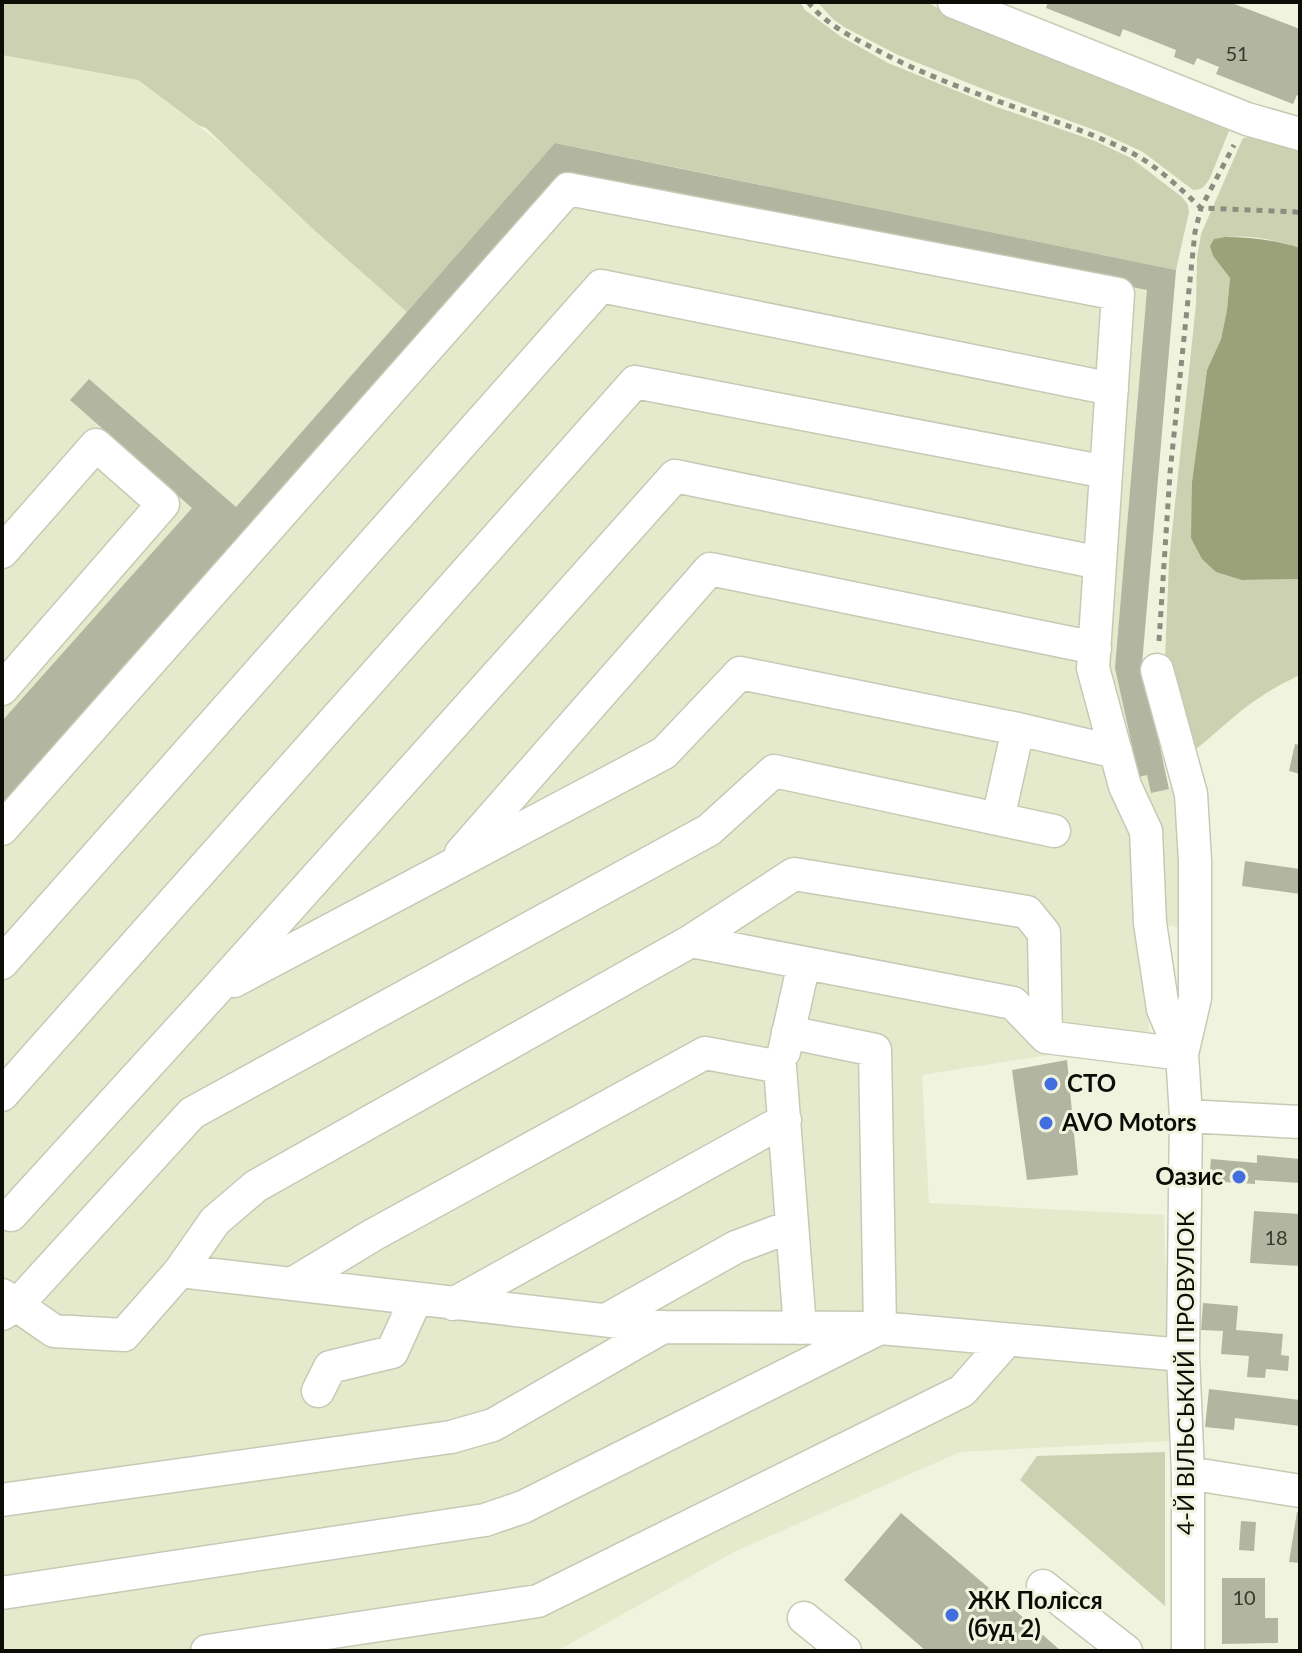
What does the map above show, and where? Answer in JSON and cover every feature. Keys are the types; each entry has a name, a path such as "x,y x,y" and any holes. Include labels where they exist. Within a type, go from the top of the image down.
{"street":[{"path":"954,2 1247,119 1300,134"},
{"path":"2,829 568,189 1118,294 1093,668 1125,786 1146,831 1150,923 1163,1009 1182,1054"},
{"path":"2,963 601,286 1112,389"},
{"path":"2,1095 635,382 1106,472"},
{"path":"2,552 96,445 163,504 2,689"},
{"path":"5,1216 214,992 675,476 1100,563"},
{"path":"448,868 710,569 1095,648"},
{"name":"4-Й ВІЛЬСЬКИЙ ПРОВУЛОК","path":"1157,670 1191,794 1195,861 1195,998 1182,1054 1186,1116 1183,1355 1188,1473 1188,1651"},
{"path":"214,992 664,753 740,673 1116,752"},
{"path":"998,819 1018,729"},
{"path":"1046,1037 1044,933 1027,912 794,874 691,941 256,1186 215,1221 180,1271 124,1335 54,1331 7,1305 192,1113 709,830 774,771 1054,831"},
{"path":"691,941 1013,1003 1046,1037 1182,1054"},
{"path":"800,1328 780,1067 804,963"},
{"path":"788,1032 875,1050 880,1328"},
{"path":"292,1284 373,1235 705,1053 780,1067"},
{"path":"1186,1116 1300,1122"},
{"path":"453,1304 785,1120"},
{"path":"606,1320 736,1247 792,1226"},
{"path":"180,1271 663,1327 880,1328 1183,1355"},
{"path":"318,1391 330,1367 392,1352 416,1299"},
{"path":"2,1500 451,1437 493,1425 663,1327"},
{"path":"2,1593 485,1520 523,1507 880,1328"},
{"path":"207,1651 538,1601 962,1391 1007,1340"},
{"path":"1188,1473 1300,1491"},
{"path":"1043,1586 1126,1651"},
{"path":"804,1618 845,1651"}],"path":[{"path":"808,2 842,32 894,60 1097,137 1136,155 1201,208 1300,214"},
{"path":"1157,670 1170,473 1195,232 1201,208 1247,119"}],"shaded area":[{"path":"2,2 800,2 805,10 840,36 888,63 994,106 1095,141 1131,158 1182,197 1189,212 1176,270 556,143 407,312 206,128 138,80 2,55"},
{"path":"817,2 927,2 950,15 1233,121 1210,178 1203,187 1193,190 1143,152 1100,132 898,55 844,27"},
{"path":"2,55 138,80 231,151 313,229 555,143 1176,270 1142,664 1168,788 1173,786 1180,808 1186,928 1139,924 1150,1039 922,1075 929,1203 1164,1215 1171,1441 960,1452 734,1552 557,1651 2,1651"},
{"path":"1270,134 1300,143 1300,248 1247,237 1215,239 1211,246 1213,256 1230,278 1221,339 1207,370 1192,482 1242,580 1300,579 1300,675 1252,702 1182,759 1165,659 1169,561 1196,304 1197,258 1201,234 1243,138"},
{"path":"1214,239 1263,240 1300,248 1300,579 1242,580 1216,572 1202,559 1191,538 1192,482 1207,370 1221,339 1230,278 1213,256 1210,246"},
{"path":"1165,1452 1165,1606 1020,1480 1037,1456"}],"building":[{"path":"1048,2 1229,2 1300,29 1300,97 1297,95 1293,104 1216,74 1219,67 1197,58 1194,65 1174,57 1176,50 1123,29 1120,37 1046,8"},
{"path":"555,143 1176,270 1142,664 1169,789 1151,793 1147,775 1139,777 1115,668 1147,290 567,175 2,821 2,721 192,508 70,400 89,379 236,507"},
{"path":"1295,744 1300,745 1300,774 1289,771"},
{"path":"1245,861 1300,869 1300,894 1242,886"},
{"name":"AVO Motors","path":"1067,1060 1078,1175 1027,1180 1012,1070"},
{"path":"1257,1155 1300,1159 1300,1183 1209,1181 1211,1159 1257,1163"},
{"path":"1254,1211 1300,1214 1300,1266 1250,1263"},
{"path":"1203,1303 1238,1306 1236,1330 1283,1334 1281,1355 1289,1356 1288,1371 1266,1369 1265,1378 1247,1377 1249,1356 1221,1354 1223,1331 1201,1330"},
{"path":"1209,1389 1300,1400 1300,1426 1235,1418 1234,1430 1205,1427"},
{"path":"1297,1512 1300,1513 1300,1563 1289,1562"},
{"name":"ЖК Полісся (буд 2)","path":"901,1513 1061,1651 926,1651 844,1580"},
{"path":"1241,1521 1256,1522 1254,1551 1239,1550"},
{"path":"1222,1578 1265,1578 1265,1618 1278,1618 1278,1643 1222,1644"}],"place":[{"name":"СТО","path":"1051,1084"},
{"name":"AVO Motors","path":"1046,1123"},
{"name":"Оазис","path":"1239,1177"},
{"name":"ЖК Полісся (буд 2)","path":"952,1615"}]}
